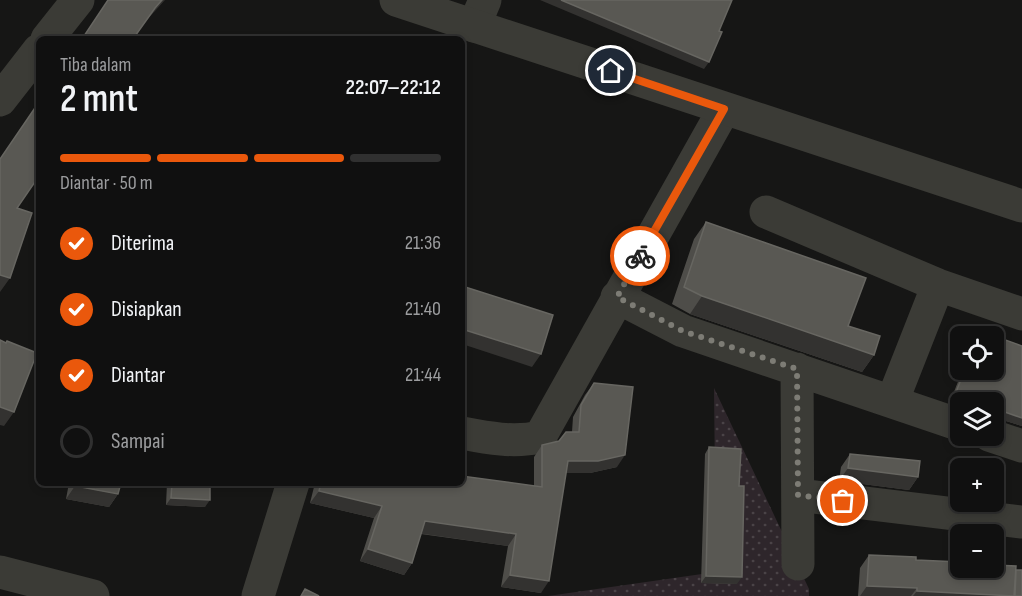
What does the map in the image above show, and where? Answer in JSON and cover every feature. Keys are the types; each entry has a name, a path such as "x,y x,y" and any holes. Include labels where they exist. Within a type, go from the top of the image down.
{"street":[{"path":"50,36 78,0"},
{"path":"396,0 479,13 724,109 1022,206"},
{"path":"0,100 36,54"},
{"path":"465,433 525,441 540,437 724,109"},
{"path":"766,212 938,285 1022,314"},
{"path":"892,402 938,285"},
{"path":"617,297 683,331 950,422"},
{"path":"797,369 798,564"},
{"path":"1004,440 1022,446"},
{"path":"258,596 292,486"},
{"path":"798,495 1022,522"},
{"path":"0,572 93,596"}],"shaded area":[{"path":"714,388 809,589 809,596 548,596 716,572"}],"building":[{"path":"108,0 162,0 135,36 84,36"},
{"path":"561,0 732,0 709,62"},
{"path":"36,106 36,180 17,208 32,213 10,278 0,275 0,159"},
{"path":"706,222 866,278 848,326 880,336 874,355 702,296 684,287"},
{"path":"465,287 553,315 541,354 465,330"},
{"path":"0,340 36,353 36,356 14,412 0,407"},
{"path":"1004,340 1022,346 1022,418 1004,412 1004,392 956,392 961,380 1004,380"},
{"path":"594,383 633,387 625,455 598,461 568,461 549,581 510,575 516,534 425,521 412,563 368,549 382,506 319,491 320,486 465,486 465,476 542,487 542,445 559,441 566,432 579,432 581,405"},
{"path":"709,447 741,449 739,486 744,486 742,577 706,576"},
{"path":"850,454 920,461 918,477 848,468"},
{"path":"75,486 120,486 118,494"},
{"path":"172,486 210,486 210,500 171,498"},
{"path":"869,555 950,562 950,578 1004,578 1004,565 1016,566 1014,596 867,586"},
{"path":"1016,570 1022,570 1022,596 1015,596"},
{"path":"305,589 319,596 301,596"}],"way so far":[{"path":"640,256 617,297 683,331 797,369 798,495 843,501"}],"route":[{"path":"611,71 724,109 640,256"}]}
